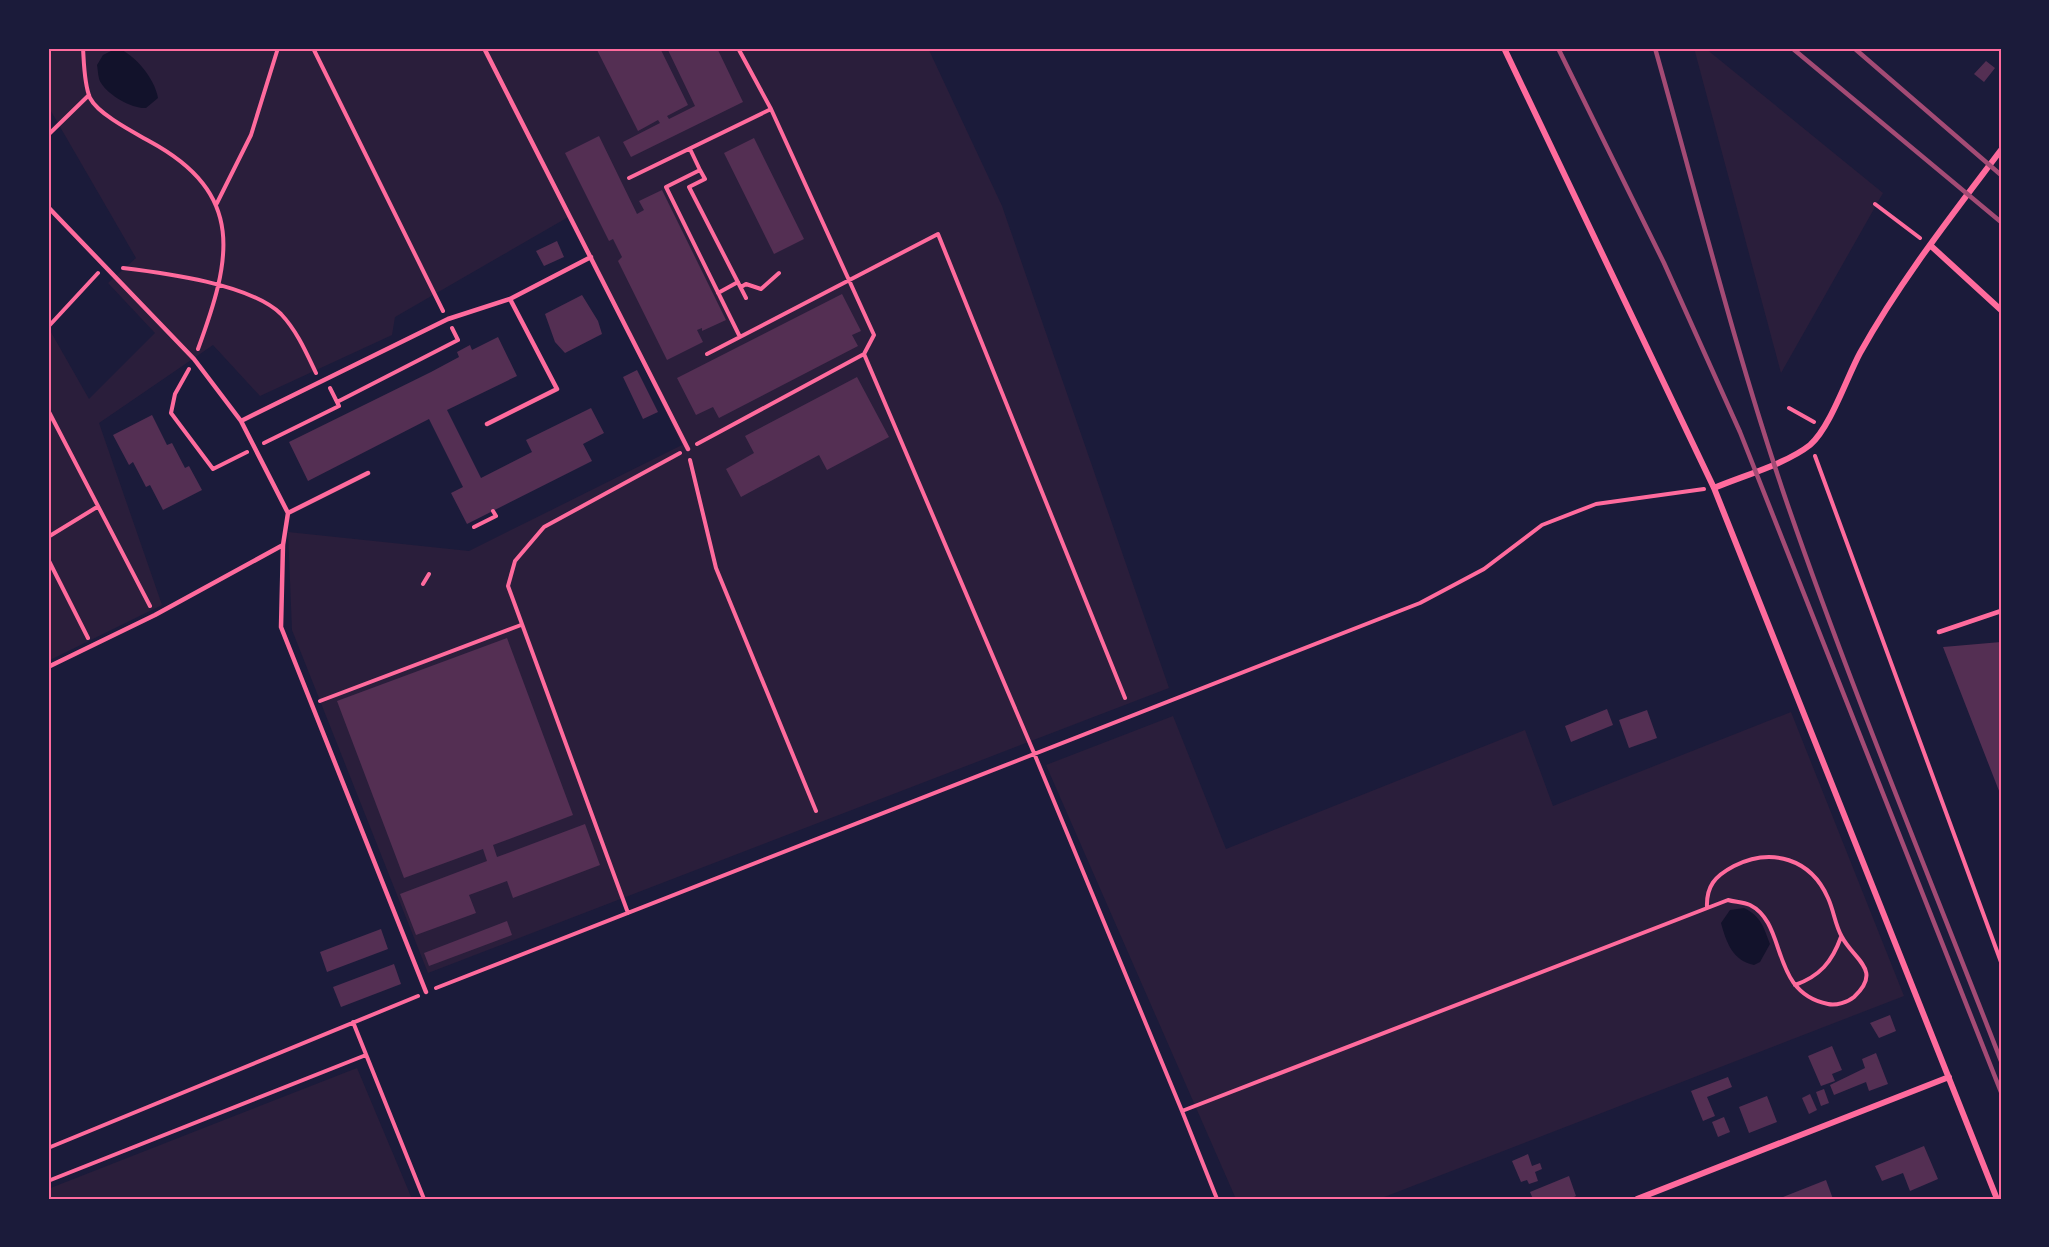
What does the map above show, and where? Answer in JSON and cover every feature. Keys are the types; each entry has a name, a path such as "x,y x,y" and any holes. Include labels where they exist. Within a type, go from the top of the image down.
{"street":[{"path":"1504,48 1714,488 1997,1199"},
{"path":"1714,488 1786,458 1811,444 1861,352 1930,245 2001,150"},
{"path":"1930,245 2001,309"},
{"path":"1637,1199 1949,1077"}],"lane":[{"path":"484,48 688,449"},
{"path":"48,207 194,359 241,421 288,513 283,545 281,627 426,993"},
{"path":"241,421 448,319 510,299 591,257"},
{"path":"487,424 557,389 510,299"},
{"path":"288,513 368,473"},
{"path":"48,668 155,615 283,545"},
{"path":"1940,632 2001,610"}],"path":[{"path":"48,327 105,266 176,275 219,286 257,298 280,313 299,337 339,406 213,469 171,413 175,394 194,359 219,286 223,258 223,231 217,203 197,175 164,149 95,105 89,95 83,48"},
{"path":"217,203 251,135 278,48"},
{"path":"313,48 458,340 337,402"},
{"path":"628,913 508,586 516,561 544,526 864,354 874,335 771,109 738,48"},
{"path":"48,135 89,95"},
{"path":"629,178 771,109"},
{"path":"690,149 705,179 689,187 746,298"},
{"path":"700,170 666,187 740,337"},
{"path":"1875,204 1930,245"},
{"path":"707,354 938,234 1125,698"},
{"path":"718,292 746,284 761,289 775,280 779,273"},
{"path":"864,354 1034,753 1217,1199"},
{"path":"1789,408 1822,426"},
{"path":"48,410 155,615"},
{"path":"48,426 54,423"},
{"path":"1811,444 2001,963"},
{"path":"688,449 716,568 816,811"},
{"path":"48,1148 426,993 1420,603 1484,568 1542,525 1596,504 1688,492"},
{"path":"48,537 97,507"},
{"path":"474,527 496,516 493,511"},
{"path":"48,559 92,646"},
{"path":"423,584 429,574"},
{"path":"311,704 521,625"},
{"path":"1707,908 1706,894 1712,882 1744,861 1779,857 1803,864 1828,897 1838,920 1841,936 1835,954 1825,968 1809,980 1795,985"},
{"path":"1182,1111 1728,900 1751,906 1767,922 1783,966 1795,985 1810,997 1830,1005 1850,1001 1863,989 1866,979 1861,959 1841,936"},
{"path":"353,1022 424,1199"},
{"path":"48,1181 366,1055"}],"shaded area":[{"path":"48,48 928,48 1002,206 1169,688 428,973 292,630 288,532 469,551 682,445 570,216 395,317 392,335 260,396 213,345 99,423 162,605 48,661 48,327 89,399 155,333 108,283 136,258 48,106"},
{"path":"117,48 137,61 153,83 158,98 146,108 122,101 110,93 100,81 97,65 103,55"},
{"path":"1694,48 1705,48 1883,193 1781,373"},
{"path":"1791,712 1904,996 1379,1199 1236,1199 1046,765 1173,716 1226,849 1525,730 1553,806"},
{"path":"1744,908 1758,919 1770,944 1760,962 1754,965 1741,959 1732,950 1721,923 1730,910"},
{"path":"357,1068 412,1199 48,1199 48,1189"}],"building":[{"path":"596,48 660,48 688,105 667,116 669,119 695,106 667,48 717,48 743,102 631,157 623,142 660,123 658,120 638,131"},
{"path":"1986,61 1995,68 1984,82 1974,74"},
{"path":"599,136 637,214 644,210 639,201 662,190 726,320 702,331 702,328 697,330 703,342 667,360 618,261 622,257 613,239 609,241 565,153"},
{"path":"754,138 804,239 774,254 724,153"},
{"path":"557,241 564,257 544,266 536,251"},
{"path":"842,294 861,331 852,335 858,346 719,418 713,407 696,415 677,378"},
{"path":"582,295 598,321 602,334 565,353 555,342 545,314"},
{"path":"498,337 517,376 447,410 481,478 532,452 526,440 591,408 604,433 583,444 592,461 467,524 451,493 463,487 429,419 308,481 289,442 459,357 457,352 470,345 472,350"},
{"path":"637,370 658,412 643,419 623,377"},
{"path":"857,377 889,437 827,470 819,455 741,497 726,469 754,453 745,436"},
{"path":"152,415 167,445 172,443 185,468 189,466 202,490 163,510 150,485 146,487 133,462 129,465 113,435"},
{"path":"507,638 573,815 493,845 497,857 585,824 600,865 513,898 507,881 469,895 476,913 416,935 400,894 487,861 483,849 404,878 337,701"},
{"path":"2001,642 2001,796 1943,647"},
{"path":"1607,709 1613,725 1571,742 1565,726"},
{"path":"1647,710 1657,738 1629,748 1619,720"},
{"path":"507,921 512,935 429,966 424,953"},
{"path":"381,929 388,949 327,972 320,952"},
{"path":"394,964 401,984 341,1007 333,987"},
{"path":"1890,1015 1896,1031 1879,1038 1870,1023"},
{"path":"1832,1046 1842,1070 1832,1074 1835,1081 1821,1086 1808,1056"},
{"path":"1876,1053 1888,1084 1869,1091 1866,1082 1834,1095 1830,1085 1865,1068 1862,1059"},
{"path":"1728,1077 1732,1087 1707,1097 1715,1116 1703,1121 1691,1091"},
{"path":"1824,1089 1829,1103 1821,1106 1816,1092"},
{"path":"1810,1094 1817,1110 1809,1114 1802,1098"},
{"path":"1767,1096 1777,1122 1749,1133 1739,1107"},
{"path":"1724,1117 1730,1132 1718,1137 1712,1122"},
{"path":"1924,1146 1938,1179 1910,1191 1903,1173 1882,1181 1875,1166"},
{"path":"1528,1154 1532,1166 1540,1163 1542,1169 1535,1172 1538,1181 1529,1184 1527,1180 1521,1182 1512,1161"},
{"path":"1569,1176 1576,1196 1570,1199 1533,1199 1530,1192"},
{"path":"1826,1180 1833,1199 1778,1199"}],"railway":[{"path":"1558,48 1664,263 1740,432 2001,1092"},
{"path":"1655,48 1734,334 1787,503 1864,713 2001,1061"},
{"path":"1792,48 2001,222"},
{"path":"1854,48 2001,175"}]}
